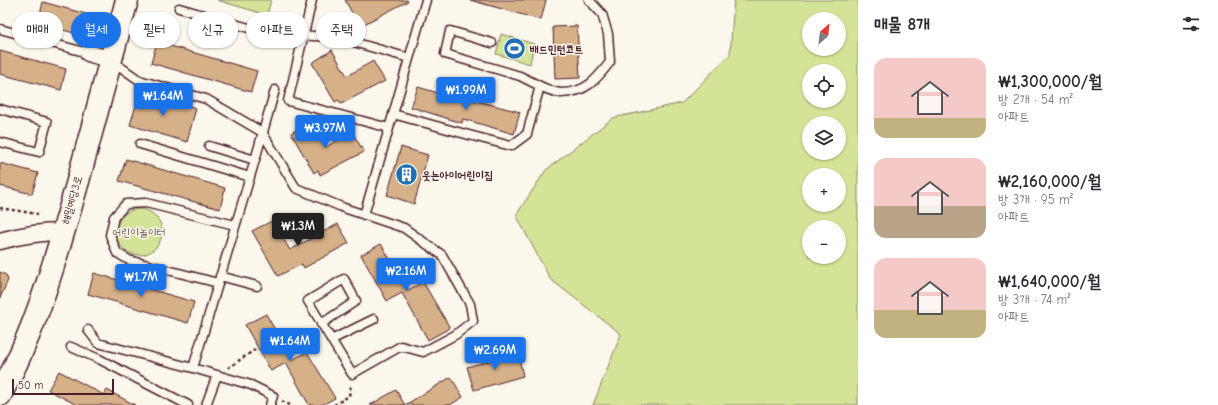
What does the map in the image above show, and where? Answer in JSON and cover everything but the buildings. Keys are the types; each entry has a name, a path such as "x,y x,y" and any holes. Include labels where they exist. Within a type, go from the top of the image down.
{"street":[{"name":"해밀예당3로","path":"0,395 12,374 39,306 63,232 128,0"},
{"path":"88,53 111,60"},
{"path":"0,241 40,232 63,232"}],"lane":[{"path":"308,18 312,0"},
{"path":"364,215 426,0"},
{"path":"492,43 450,31 445,54 520,76 540,86 560,93 576,91 596,81 610,62 608,34 602,14 589,0"},
{"path":"179,8 246,27"},
{"path":"0,29 88,53"},
{"path":"308,36 336,37 409,58"},
{"path":"301,48 288,101 389,128"},
{"path":"111,60 139,80 206,99 262,132 296,188 344,208 404,228 442,255 470,304 473,321 455,335 423,352 401,346 352,374 321,324 308,301 344,279 356,301 321,324"},
{"path":"393,114 512,146 527,134 540,86"},
{"path":"193,368 275,90"},
{"path":"0,109 46,122 39,152 0,142"},
{"path":"140,144 250,177"},
{"path":"209,146 255,160"},
{"path":"235,225 146,203 126,204 114,216 110,235 117,253 129,260 257,286"},
{"path":"331,340 374,319"},
{"path":"88,330 98,343 251,385 273,396 270,405"},
{"path":"71,347 99,359 188,405"},
{"path":"206,405 217,375"}],"path":[{"path":"0,208 38,214"},
{"path":"217,375 256,349"},
{"path":"334,405 349,396 352,374"}],"green space":[{"path":"217,0 271,0 268,12 257,12"},
{"path":"734,0 858,0 858,405 593,405 621,334 550,279 516,215 546,170 613,118 682,103 730,54"},
{"name":"배드민턴코트","path":"501,34 534,44 530,64 496,54"},
{"name":"어린이놀이터","path":"135,209 143,209 152,213 158,219 162,232 158,245 152,251 143,255 135,255 126,251 120,245 116,236 116,228 120,219 126,213"}],"place":[{"name":"배드민턴코트","path":"515,49"},
{"name":"웃는아이어린이집","path":"407,175"}]}
